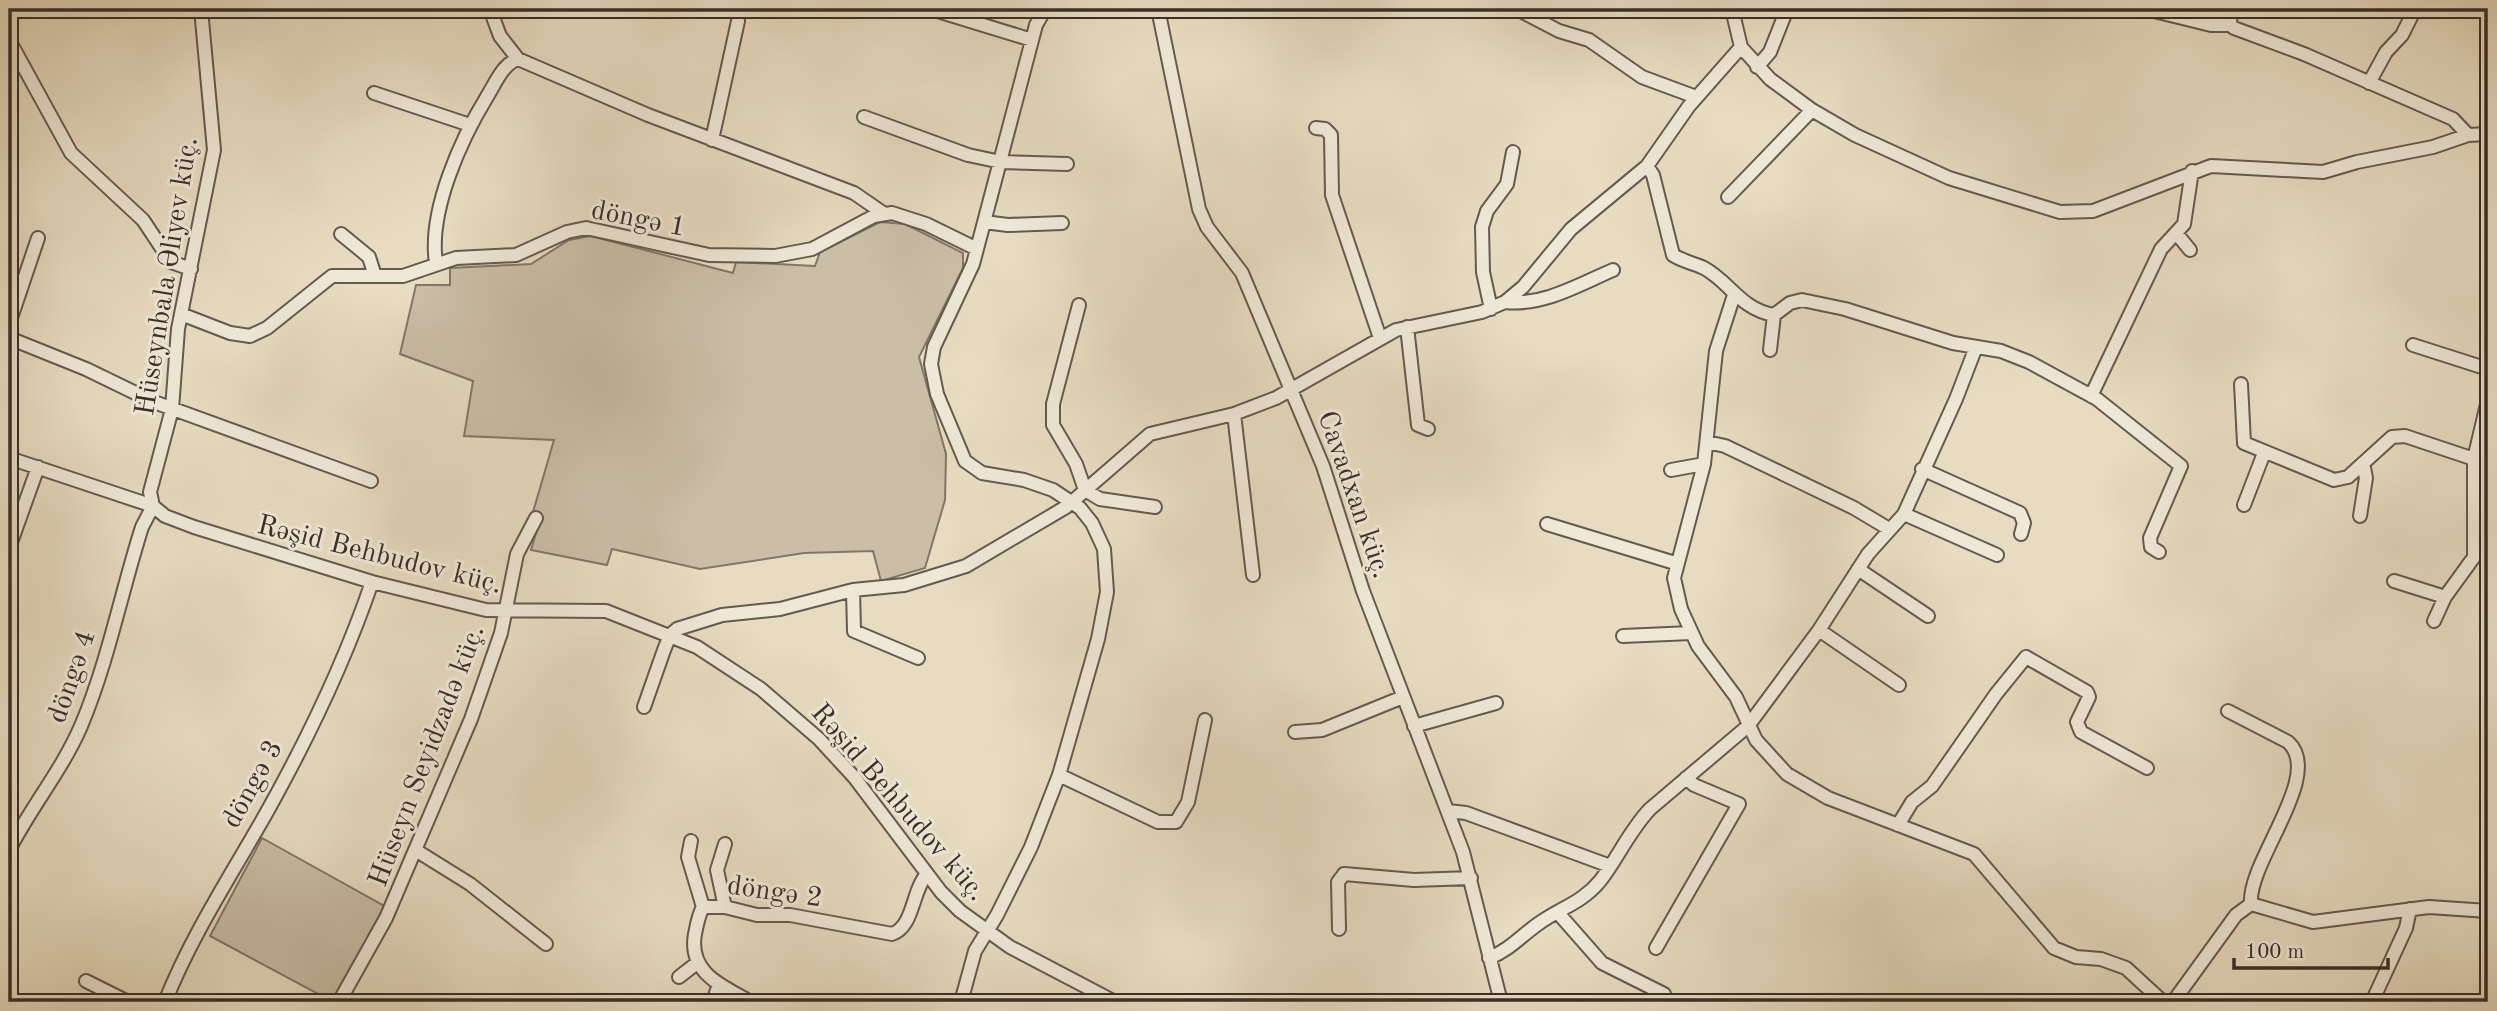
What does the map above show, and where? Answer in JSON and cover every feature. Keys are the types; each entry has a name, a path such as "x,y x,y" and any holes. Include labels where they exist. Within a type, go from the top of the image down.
{"street":[{"name":"Hüseynbala Əliyev küç.","path":"153,506 152,482 172,409 181,314 214,150 201,9"},
{"path":"490,9 499,36 518,59 712,140 853,193 883,213 900,215 926,224 977,249"},
{"path":"931,9 1032,40"},
{"name":"Cavadxan küç.","path":"1158,9 1199,209 1208,227 1242,273 1323,466 1347,545 1471,878 1501,1002"},
{"path":"1517,9 1559,31 1589,40 1642,77 1696,97"},
{"path":"1732,9 1741,47 1788,94 1812,110 1864,139 1949,178 2060,212 2093,211 2192,171 2223,166 2323,173 2357,162 2433,147 2468,135 2488,134"},
{"path":"1758,66 1770,52 1787,9"},
{"path":"2146,9 2211,25 2230,24 2453,119 2468,135"},
{"path":"2230,24 2231,9"},
{"path":"2369,83 2386,52 2407,28 2415,9"},
{"path":"961,1002 966,975 1031,847 1059,775 1098,639 1107,592 1106,563 1098,533 1086,514 1072,502 1041,486 990,475 970,466 961,454 937,394 931,356 964,287 977,249 1041,11"},
{"path":"712,140 738,21"},
{"path":"9,40 71,153 143,220 171,262 191,269"},
{"path":"644,706 670,635 686,626 722,615 780,608 853,590 904,585 966,566 1072,502 1150,434 1234,414 1293,390 1380,338 1407,327 1491,309 1505,302 1523,287 1571,229 1647,166 1696,97 1741,47"},
{"path":"436,263 435,247 445,188 470,125 503,70 518,59"},
{"path":"374,93 470,125"},
{"path":"1728,197 1812,110"},
{"path":"864,117 968,155 1001,162 1068,164"},
{"path":"1315,128 1325,130 1331,135 1332,195 1380,338"},
{"path":"1491,309 1483,272 1482,227 1487,211 1507,184 1513,152"},
{"path":"1647,166 1653,175 1672,255 1704,268 1734,295 1774,315"},
{"path":"2091,396 2161,249 2176,233 2186,216 2192,171"},
{"name":"döngə 1","path":"181,314 230,332 250,336 268,328 332,276 403,276 456,258 525,253 567,232 586,228 709,255 790,255 812,248 883,213"},
{"path":"984,222 1008,225 1062,223"},
{"path":"2176,233 2190,250"},
{"path":"341,234 369,257 375,276"},
{"path":"9,324 38,238"},
{"path":"1505,302 1527,303 1550,298 1614,270"},
{"path":"1734,295 1716,351 1704,464 1675,563 1676,593 1691,633 1707,662 1736,697 1748,726 1767,755 1800,784 1974,855 2054,947 2076,957 2101,958 2126,968 2163,1002"},
{"path":"1770,350 1774,315 1790,303 1802,300 1845,309 2029,362 2091,396 2181,467 2150,538 2151,547 2159,552"},
{"path":"1079,305 1051,414 1053,425 1076,464 1085,490 1100,499 1155,507"},
{"path":"1407,327 1418,425 1429,429"},
{"path":"9,338 86,369 172,409 372,481"},
{"path":"2413,345 2488,369"},
{"path":"1489,958 1507,949 1537,924 1580,902 1610,866 1638,822 1748,726 1819,630 1858,569 1904,514 1956,400 1976,347"},
{"path":"2241,384 2243,438 2248,446 2334,480 2342,481 2392,437 2404,436 2474,459"},
{"path":"2434,621 2445,597 2474,557 2474,459 2488,400"},
{"path":"1234,414 1253,575"},
{"path":"1707,442 1725,446 1854,508 1889,529"},
{"path":"2244,505 2264,453"},
{"name":"Rəşid Behbudov küç.","path":"9,457 153,506 165,516 184,523 372,582 470,607 505,612 606,611 670,635 729,666 819,739 874,801 950,902 987,931 1031,959 1115,1002"},
{"path":"1671,470 1704,464"},
{"path":"2361,516 2366,478 2363,464"},
{"path":"9,548 37,467"},
{"path":"1922,470 2020,513 2024,523 2021,534"},
{"name":"döngə 4","path":"9,850 33,806 69,751 81,726 93,695 142,527 153,506"},
{"path":"1904,514 1997,555"},
{"name":"Hüseyn Seyidzadə küç.","path":"339,1002 386,919 471,719 501,634 517,554 536,518"},
{"path":"1547,524 1675,563"},
{"path":"1858,569 1928,616"},
{"path":"2394,581 2445,597"},
{"name":"döngə 3","path":"165,1002 193,938 274,799 354,631 372,582"},
{"path":"853,590 854,631 918,658"},
{"path":"1819,630 1899,685"},
{"path":"1623,636 1691,633"},
{"path":"1898,825 1912,802 1932,786 1996,694 2026,657 2087,692 2090,697 2077,722 2081,732 2147,768"},
{"path":"1295,732 1322,730 1403,697"},
{"path":"1414,726 1496,703"},
{"path":"2228,711 2288,742 2295,749 2298,761 2297,778 2285,814 2251,885 2251,904"},
{"path":"1059,775 1158,822 1176,822 1188,802 1205,720"},
{"path":"1656,948 1740,804 1694,785 1686,778"},
{"path":"1448,811 1466,813 1610,866"},
{"path":"691,841 690,866 704,907"},
{"path":"724,844 717,870 725,907"},
{"path":"417,851 470,884 546,944"},
{"name":"döngə 2","path":"697,963 694,943 699,914 704,907 725,907 757,915 790,915 892,934 903,928 919,886 927,874"},
{"path":"1339,929 1338,882 1344,874 1414,880 1471,878"},
{"path":"2251,904 2313,922 2410,909 2488,911"},
{"path":"2173,1002 2236,915 2251,904"},
{"path":"2372,1002 2406,928 2410,909"},
{"path":"1559,914 1602,963 1664,994"},
{"path":"679,977 697,963 719,984 751,1002"},
{"path":"86,981 128,1002"},
{"path":"713,1002 719,984"}],"shaded area":[{"path":"880,222 905,224 963,253 963,268 919,357 946,454 945,500 925,568 881,581 873,551 804,553 700,569 612,549 607,565 531,550 541,516 533,512 554,440 464,436 473,381 400,354 416,285 450,285 450,268 531,264 569,240 591,236 733,273 736,262 815,266 820,252"},
{"path":"262,838 386,907 333,1002 210,936"}]}
